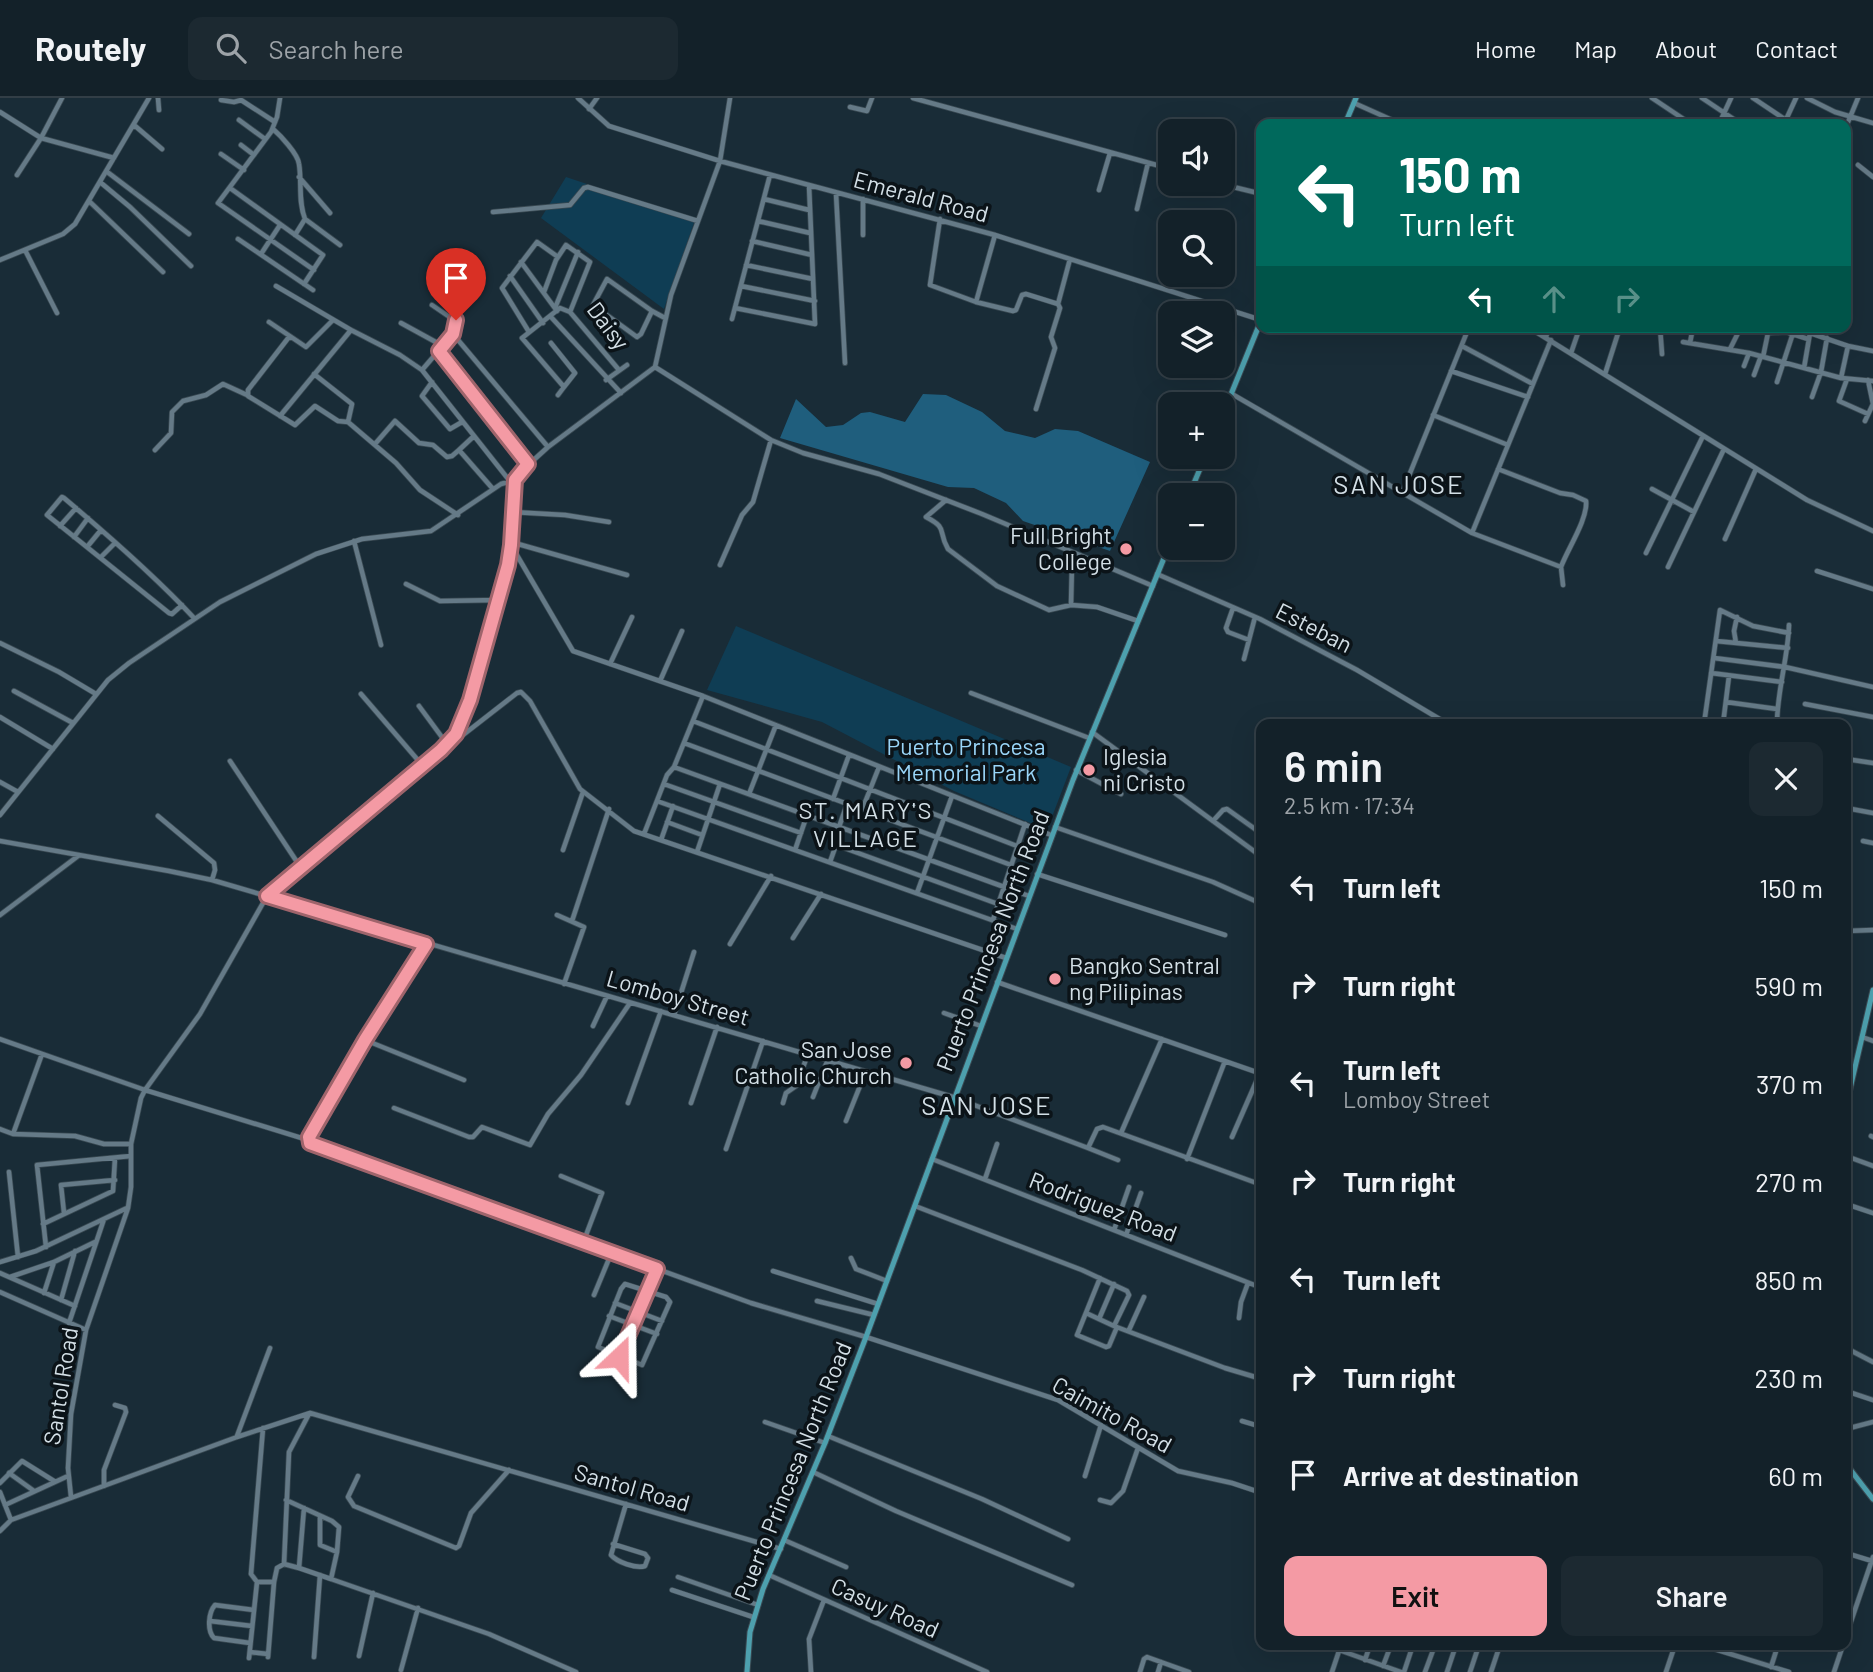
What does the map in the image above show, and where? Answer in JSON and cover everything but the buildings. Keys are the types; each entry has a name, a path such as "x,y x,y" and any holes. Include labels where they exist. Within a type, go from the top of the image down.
{"main road":[{"path":"1347,119 1355,100"},
{"path":"1233,392 1256,332"},
{"name":"Puerto Princesa North Road","path":"747,1672 753,1618 769,1575 828,1436 866,1337 1076,770 1163,560"},
{"path":"1851,1083 1873,990"},
{"path":"1851,1470 1873,1499"}],"street":[{"path":"17,175 62,98"},
{"path":"0,260 69,230 149,98"},
{"path":"158,98 159,110"},
{"path":"280,98 273,129 222,196 219,204 314,270"},
{"name":"Emerald Road","path":"578,98 609,126 720,161 995,235 1256,317"},
{"path":"589,109 597,98"},
{"path":"0,815 115,673 194,618 247,587 334,546 380,535 431,531 493,489 512,480 548,447 655,368 661,351 671,295 720,161 730,98"},
{"path":"850,107 867,111 872,98"},
{"path":"913,98 1158,166"},
{"path":"1652,98 1684,119"},
{"path":"1702,98 1733,119"},
{"path":"1721,119 1731,98"},
{"path":"1753,98 1781,119"},
{"path":"1786,119 1796,98"},
{"path":"1807,98 1851,117 1873,123"},
{"path":"1851,117 1858,98"},
{"path":"221,100 234,102 241,99 275,122"},
{"path":"1355,100 1391,119"},
{"path":"0,112 41,138 114,158"},
{"path":"239,120 265,139"},
{"path":"134,124 162,149"},
{"path":"273,129 284,138 300,165 305,219 295,235"},
{"path":"240,145 254,155"},
{"path":"1099,190 1110,153"},
{"path":"221,154 244,170"},
{"path":"1137,209 1148,163"},
{"path":"1858,165 1873,177"},
{"path":"106,171 188,234"},
{"path":"733,319 770,175"},
{"path":"299,176 330,213"},
{"path":"100,182 191,266"},
{"path":"735,308 814,325 809,185"},
{"path":"493,212 570,205 584,188 589,187 698,221"},
{"path":"1235,187 1256,193"},
{"path":"230,188 324,256 304,284"},
{"path":"836,192 845,363"},
{"path":"863,199 863,235"},
{"path":"764,200 809,210"},
{"path":"89,201 163,272"},
{"path":"305,219 340,245"},
{"path":"940,219 930,285 976,302 1013,311 1022,295 1026,294 1058,304"},
{"path":"758,221 810,233"},
{"path":"261,254 280,225"},
{"path":"976,302 995,235"},
{"path":"238,239 313,290"},
{"path":"529,332 501,290 537,242 558,257"},
{"path":"752,242 812,256"},
{"path":"544,292 558,257 566,245 578,252 556,310 551,317 522,338 564,387"},
{"path":"25,250 57,313"},
{"name":"Daisy","path":"578,252 591,265 570,312 619,370"},
{"path":"1035,409 1055,348 1051,337 1070,259"},
{"path":"521,261 556,310"},
{"path":"746,265 813,279"},
{"path":"510,276 543,323"},
{"path":"652,311 642,334 637,337 593,305 607,279 666,318"},
{"path":"0,841 212,880 267,896 423,766 456,734 470,700 499,600 511,543 512,480 422,370 276,286"},
{"path":"741,286 815,301"},
{"path":"422,370 453,334 456,320 432,305"},
{"path":"556,310 561,307 570,312"},
{"path":"551,317 606,380 621,393"},
{"path":"269,323 306,347 332,320"},
{"path":"401,323 441,348 528,464"},
{"path":"280,416 351,330"},
{"path":"1402,494 1467,333"},
{"path":"1540,333 1807,500 1873,531"},
{"path":"1472,533 1533,384 1548,333"},
{"path":"1571,353 1578,333"},
{"path":"1605,374 1618,333"},
{"path":"1660,333 1662,354"},
{"path":"1690,343 1692,333"},
{"path":"1730,349 1738,333"},
{"path":"1754,375 1768,333"},
{"path":"1789,333 1808,339"},
{"path":"1804,368 1809,334 1812,333 1848,346 1873,351"},
{"path":"453,334 548,447"},
{"path":"1777,382 1793,334"},
{"path":"247,395 248,390 289,337"},
{"path":"1812,397 1821,372 1827,338"},
{"path":"1683,342 1749,353 1844,378 1870,380 1873,404 1865,421"},
{"path":"551,343 575,373 558,395"},
{"path":"1462,346 1533,384"},
{"path":"1848,346 1839,401 1868,414"},
{"path":"1744,366 1749,353"},
{"path":"606,380 627,365"},
{"path":"655,368 771,440 803,453 879,474 1153,586"},
{"path":"1451,371 1528,397"},
{"path":"314,374 352,404 348,422"},
{"path":"432,382 422,396 451,430 463,422"},
{"path":"155,450 171,433 172,412 183,401 206,395 223,384 247,395 296,426 315,406 338,421 348,422 375,444 420,490 458,514"},
{"path":"1235,396 1472,533 1561,567"},
{"path":"1433,415 1508,445"},
{"path":"375,444 395,421 418,442 433,445 446,457 452,456 474,436"},
{"path":"1646,553 1703,436"},
{"path":"720,565 742,515 753,502 771,440"},
{"path":"1668,567 1724,449"},
{"path":"459,450 493,489"},
{"path":"1498,469 1586,502 1583,516 1561,567 1563,585"},
{"path":"1725,539 1756,469"},
{"path":"1652,489 1694,512"},
{"path":"182,605 169,613 47,516 62,497 115,542 182,605 194,618"},
{"path":"946,500 926,517 942,528 943,541 948,549 1009,593 1050,610 1071,605 1109,609 1138,621"},
{"path":"60,526 76,508"},
{"path":"512,512 565,515 609,522"},
{"path":"74,537 88,518"},
{"path":"87,547 101,530"},
{"path":"354,541 381,645"},
{"path":"101,557 115,542"},
{"path":"511,543 627,575"},
{"path":"511,543 568,645 581,655 702,695 1051,835"},
{"path":"1071,605 1072,563 1084,557"},
{"path":"1817,571 1873,589"},
{"name":"Esteban","path":"1157,574 1255,617 1357,670 1440,719"},
{"path":"406,584 440,601 499,600"},
{"path":"1233,608 1226,631 1249,640"},
{"path":"1705,719 1720,610 1757,627 1789,634"},
{"path":"610,664 632,617"},
{"path":"1244,659 1255,617"},
{"path":"1737,617 1734,631 1737,643"},
{"path":"1777,719 1789,625"},
{"path":"660,681 682,631"},
{"path":"1716,640 1788,648"},
{"path":"0,643 96,694"},
{"path":"1714,658 1785,667 1873,687"},
{"path":"1711,673 1782,682"},
{"path":"1724,719 1729,676"},
{"path":"14,691 73,723"},
{"path":"456,734 463,735 517,692 524,694 575,783 631,829 1006,958"},
{"path":"971,693 1091,735 1256,853"},
{"path":"361,694 423,766"},
{"path":"644,834 702,695"},
{"path":"1726,702 1777,709"},
{"path":"1805,704 1873,717"},
{"path":"419,706 447,744"},
{"path":"0,717 53,748"},
{"path":"693,721 1017,846"},
{"path":"749,794 776,725"},
{"path":"684,743 1010,865"},
{"path":"832,799 849,755"},
{"path":"1851,760 1873,763"},
{"path":"230,761 300,868"},
{"path":"674,767 1029,896"},
{"path":"862,810 879,767"},
{"path":"1076,770 1121,794"},
{"path":"0,782 18,792"},
{"path":"664,784 801,833"},
{"path":"697,852 720,784"},
{"path":"563,850 583,792"},
{"path":"917,894 952,796"},
{"path":"657,801 1017,929"},
{"path":"830,862 847,804"},
{"path":"661,840 673,806"},
{"path":"572,921 609,809"},
{"path":"1213,821 1227,809 1256,830"},
{"path":"1851,809 1873,813"},
{"path":"795,850 807,815"},
{"path":"158,816 214,863 212,880"},
{"path":"667,822 703,835"},
{"path":"993,920 1025,824"},
{"path":"1055,827 1213,882 1256,901"},
{"path":"1863,841 1873,843"},
{"path":"836,845 998,904"},
{"path":"0,915 78,856"},
{"path":"1037,874 1225,935"},
{"path":"730,944 771,876"},
{"path":"793,938 821,894"},
{"name":"Lomboy Street","path":"267,896 953,1097 1118,1160"},
{"name":"Santol Road","path":"71,1497 68,1435 86,1330 128,1208 131,1144 137,1111 145,1090 200,1014 267,896"},
{"path":"556,915 583,926 584,929 564,984"},
{"path":"1851,931 1873,930"},
{"path":"309,1140 365,1040 426,944"},
{"path":"673,1015 694,952"},
{"path":"997,982 1256,1071"},
{"path":"593,1026 607,996"},
{"path":"394,1108 469,1137 474,1137 482,1127 530,1145 548,1114 581,1075 630,1003"},
{"path":"628,1103 661,1012"},
{"path":"944,1013 981,1027"},
{"path":"691,1103 717,1027"},
{"path":"1862,1037 1873,1041"},
{"name":"Caimito Road","path":"0,1039 145,1090 309,1140 314,1145 751,1303 866,1337 1058,1400 1178,1471 1256,1491"},
{"path":"1121,1133 1162,1039"},
{"path":"365,1040 464,1080"},
{"path":"726,1149 763,1041"},
{"path":"13,1134 42,1054"},
{"path":"783,1103 786,1093 796,1086 808,1054"},
{"path":"813,1097 828,1059"},
{"path":"1187,1159 1225,1061"},
{"path":"846,1121 866,1071"},
{"path":"1232,1137 1256,1084"},
{"path":"1088,1148 1098,1128 1102,1127 1256,1183"},
{"path":"0,1129 13,1134 75,1136 111,1145 131,1144"},
{"path":"985,1180 997,1144"},
{"path":"46,1247 37,1165 131,1156"},
{"path":"43,1224 110,1193 114,1188 116,1158"},
{"path":"1851,1158 1873,1166"},
{"name":"Rodriguez Road","path":"932,1159 1256,1286"},
{"path":"9,1172 18,1257"},
{"path":"561,1176 601,1193 583,1243"},
{"path":"64,1214 61,1185 115,1180"},
{"path":"1114,1230 1129,1187"},
{"path":"1126,1235 1141,1193"},
{"path":"915,1206 1100,1278 1129,1293 1109,1346 1106,1347 1077,1334 1100,1278"},
{"path":"1851,1206 1873,1213"},
{"path":"0,1262 46,1247 128,1208"},
{"path":"69,1323 104,1219"},
{"path":"10,1277 54,1262 96,1242"},
{"path":"61,1300 75,1251"},
{"path":"594,1295 611,1254"},
{"path":"851,1258 856,1269 887,1281"},
{"path":"44,1293 54,1262"},
{"path":"619,1357 657,1269"},
{"path":"773,1271 878,1304"},
{"path":"0,1273 75,1306"},
{"path":"1239,1318 1248,1283"},
{"path":"625,1284 669,1299 670,1305 642,1365 598,1347 615,1303 625,1284"},
{"path":"1099,1319 1114,1284"},
{"path":"0,1292 86,1330"},
{"path":"1129,1330 1144,1297"},
{"path":"817,1301 874,1315"},
{"path":"615,1303 662,1321"},
{"path":"1086,1313 1225,1368 1256,1377"},
{"path":"609,1316 657,1334"},
{"path":"237,1437 270,1348"},
{"path":"1851,1351 1873,1362"},
{"path":"1851,1393 1873,1401"},
{"path":"103,1486 104,1470 126,1412 115,1405"},
{"path":"0,1531 11,1520 71,1497 310,1413"},
{"path":"284,1564 289,1452 310,1413"},
{"name":"Santol Road","path":"310,1413 781,1549"},
{"path":"1242,1421 1256,1425"},
{"path":"765,1422 825,1443"},
{"path":"1851,1428 1873,1422"},
{"path":"1085,1476 1101,1425"},
{"path":"263,1428 251,1574 257,1582 249,1655 268,1656 274,1582 277,1568 284,1564 489,1634 576,1672"},
{"path":"828,1436 982,1499 1068,1539"},
{"path":"1100,1500 1111,1503 1122,1493 1138,1448"},
{"path":"0,1483 24,1461 54,1481"},
{"path":"358,1476 348,1497 354,1506 456,1548 471,1513 509,1470"},
{"path":"813,1472 1072,1586"},
{"path":"9,1473 34,1491"},
{"path":"5,1504 68,1476"},
{"path":"0,1492 11,1520"},
{"path":"286,1500 339,1527 331,1579"},
{"path":"613,1544 646,1555 645,1566 640,1568 612,1558 610,1554 613,1544 626,1504"},
{"path":"299,1568 304,1508"},
{"path":"320,1516 320,1545 337,1552"},
{"path":"784,1540 846,1567"},
{"path":"1851,1554 1872,1559 1851,1621"},
{"path":"314,1657 320,1575"},
{"name":"Casuy Road","path":"769,1575 987,1672"},
{"path":"678,1577 758,1605"},
{"path":"257,1582 274,1582"},
{"path":"671,1590 753,1618"},
{"path":"359,1656 373,1593"},
{"path":"811,1672 809,1639 824,1600"},
{"path":"250,1643 214,1639 209,1632 210,1621 215,1605 254,1610"},
{"path":"401,1670 418,1608"},
{"path":"210,1621 252,1626"},
{"path":"1332,1672 1339,1650"},
{"path":"1346,1650 1365,1660 1402,1672 1411,1650"},
{"path":"1365,1660 1368,1650"},
{"path":"1384,1666 1389,1650"},
{"path":"1426,1672 1433,1650"},
{"path":"1447,1672 1454,1650"},
{"path":"1470,1672 1477,1650"},
{"path":"1491,1672 1498,1650"},
{"path":"1666,1672 1673,1650"},
{"path":"1717,1650 1789,1672"},
{"path":"1771,1667 1776,1650"},
{"path":"1834,1672 1841,1650"},
{"path":"1140,1672 1145,1657 1176,1670 1189,1672"},
{"path":"1158,1672 1161,1662"}],"green space":[{"path":"566,177 695,220 664,309 541,218"},
{"name":"Puerto Princesa Memorial Park","path":"736,626 1071,767 1047,830 954,791 822,722 707,690"}],"shaded area":[{"path":"923,394 946,395 982,412 1005,431 1035,438 1055,429 1078,431 1150,462 1110,551 1023,521 1006,503 974,488 948,487 780,438 796,399 826,427 843,425 861,413 870,412 905,422"}],"place":[{"name":"Full Bright College","path":"1126,549"},
{"name":"Iglesia ni Cristo","path":"1089,770"},
{"name":"Bangko Sentral ng Pilipinas","path":"1055,979"},
{"name":"San Jose Catholic Church","path":"906,1063"}],"district":[{"name":"SAN JOSE","path":"1399,485"},
{"name":"ST. MARY'S VILLAGE","path":"866,825"},
{"name":"SAN JOSE","path":"987,1106"}],"route":[{"path":"456,320 453,334 439,351 528,464 515,480 508,565 470,700 456,734 441,750 267,896 426,944 351,1064 309,1137 310,1143 657,1269 619,1357"}]}
